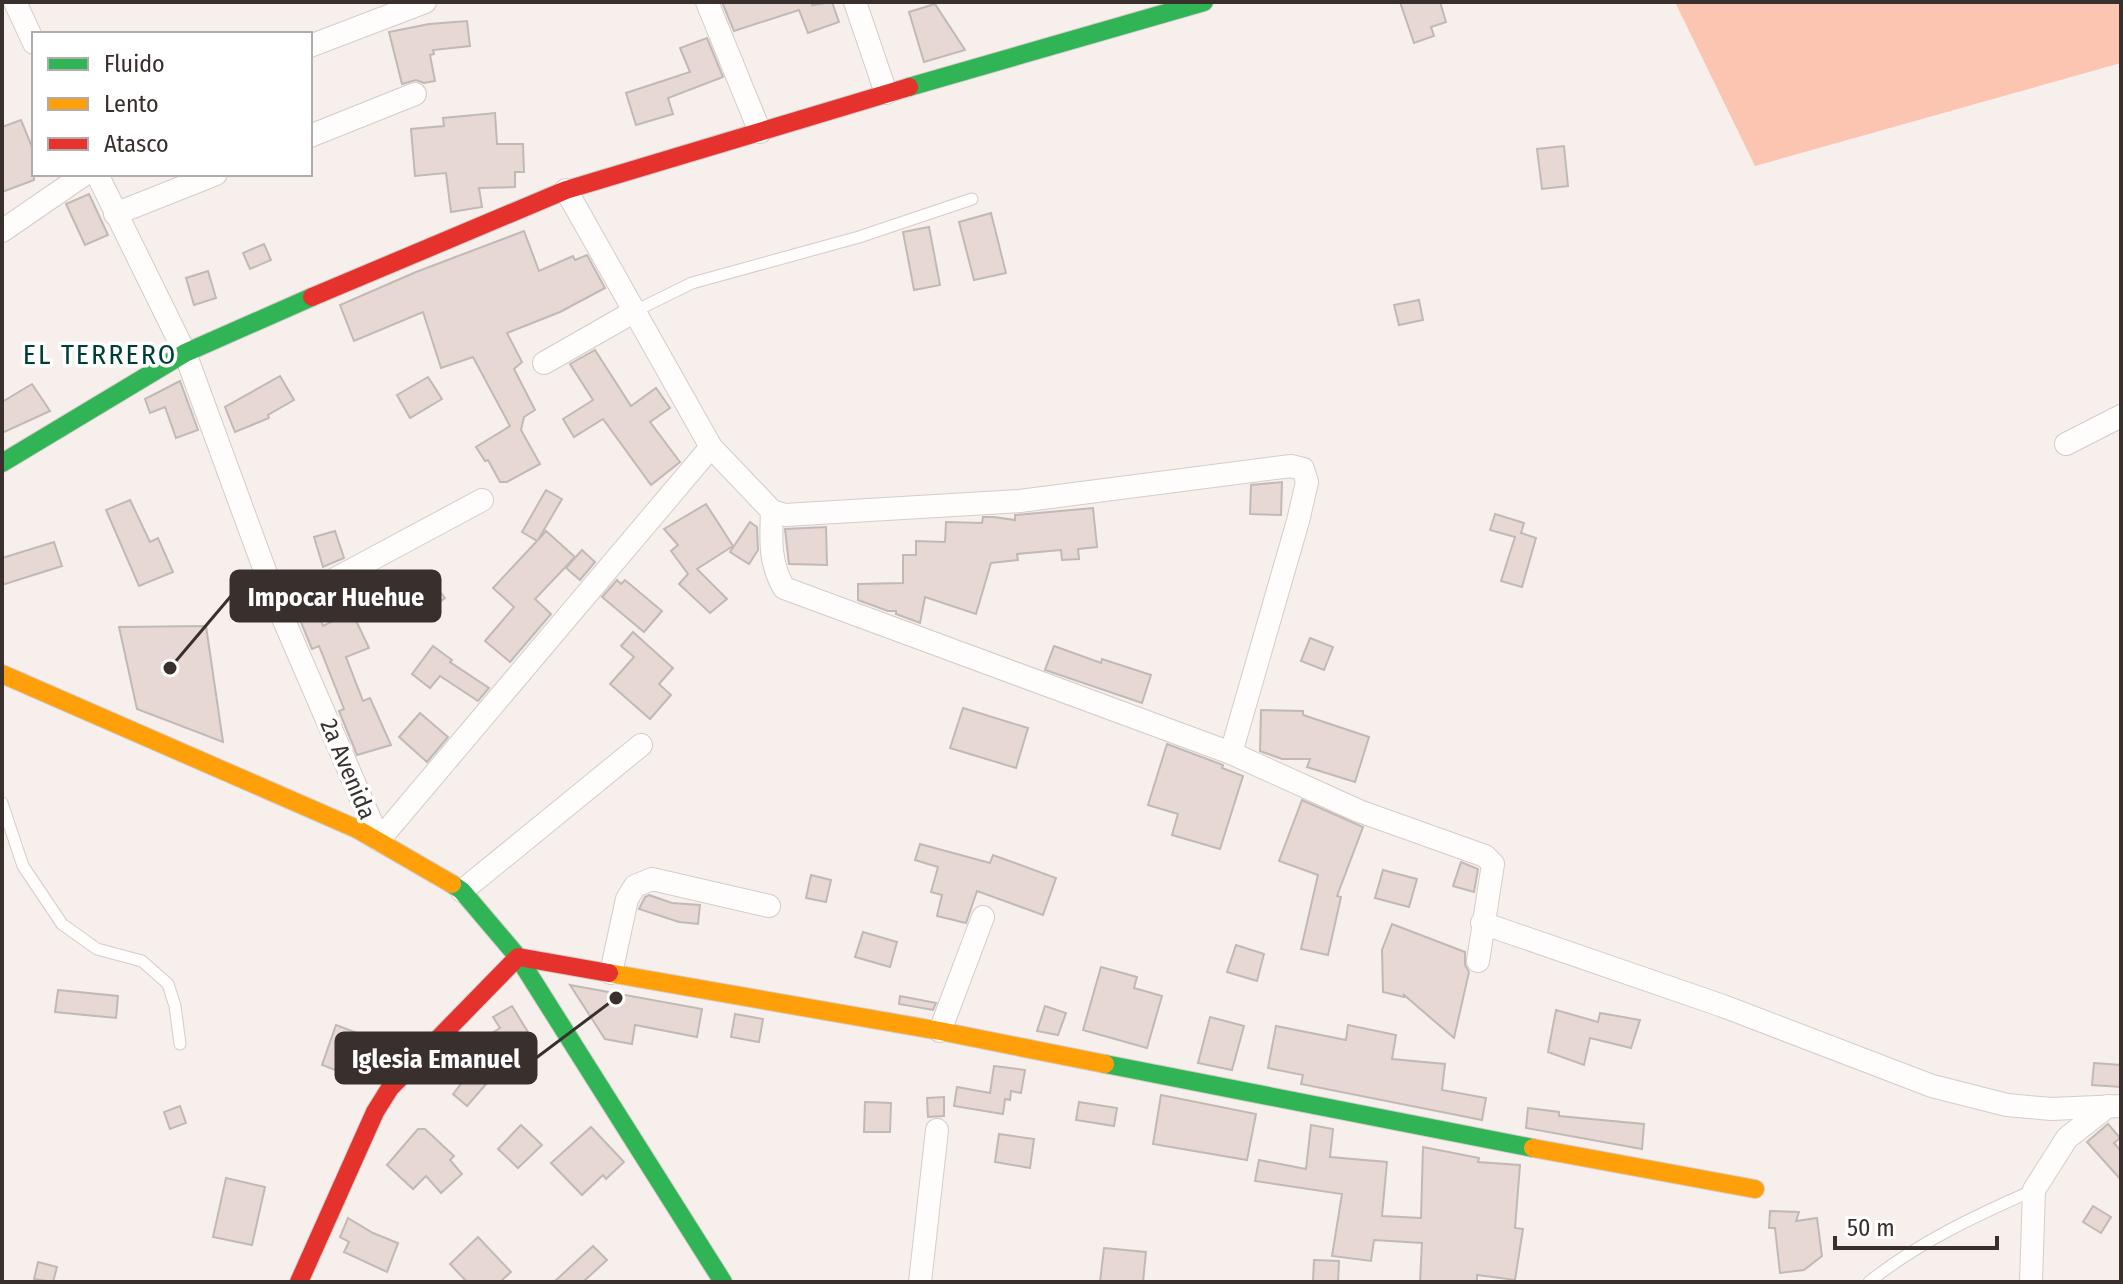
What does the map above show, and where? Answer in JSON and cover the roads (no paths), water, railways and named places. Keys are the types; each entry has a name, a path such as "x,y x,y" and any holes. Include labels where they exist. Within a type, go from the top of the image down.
{"street":[{"path":"15,2 32,39"},
{"path":"312,45 425,2"},
{"path":"707,2 760,132"},
{"path":"855,2 886,93"},
{"path":"2,463 185,353 409,254 495,222 566,190 886,93 1204,2"},
{"path":"312,135 415,94"},
{"path":"2,231 82,176"},
{"name":"2a Avenida","path":"98,176 185,353 279,609 379,840 462,891 518,957 723,1282"},
{"path":"115,214 211,176"},
{"path":"566,190 711,447 772,511 785,515 1020,501 1291,466 1303,469 1307,482 1298,521 1231,753"},
{"path":"544,363 635,311"},
{"path":"2066,444 2121,416"},
{"path":"2,674 379,840 711,447"},
{"path":"279,609 482,500"},
{"path":"772,511 774,571 784,588 1231,753 1359,811 1485,856 1493,864 1478,961"},
{"path":"462,891 641,745"},
{"path":"611,973 627,899 635,886 652,879 769,906"},
{"path":"940,1031 983,917"},
{"path":"1482,923 1723,1006 1932,1086 2007,1105 2051,1109 2114,1106"},
{"path":"299,1282 375,1112 390,1088 518,957 940,1031 1424,1128 1755,1189"},
{"path":"2031,1282 2034,1190 2067,1138 2114,1106"},
{"path":"920,1282 937,1130"}],"lane":[{"path":"635,311 692,283 859,237 972,199"},
{"path":"2,803 23,866 62,924 97,949 142,961 168,984 175,1006 180,1044"},
{"path":"1869,1282 1894,1262 1954,1226 2034,1190"}],"place":[{"name":"Impocar Huehue","path":"170,668"},
{"name":"Iglesia Emanuel","path":"616,998"}],"district":[{"name":"EL TERRERO","path":"100,354"}]}
